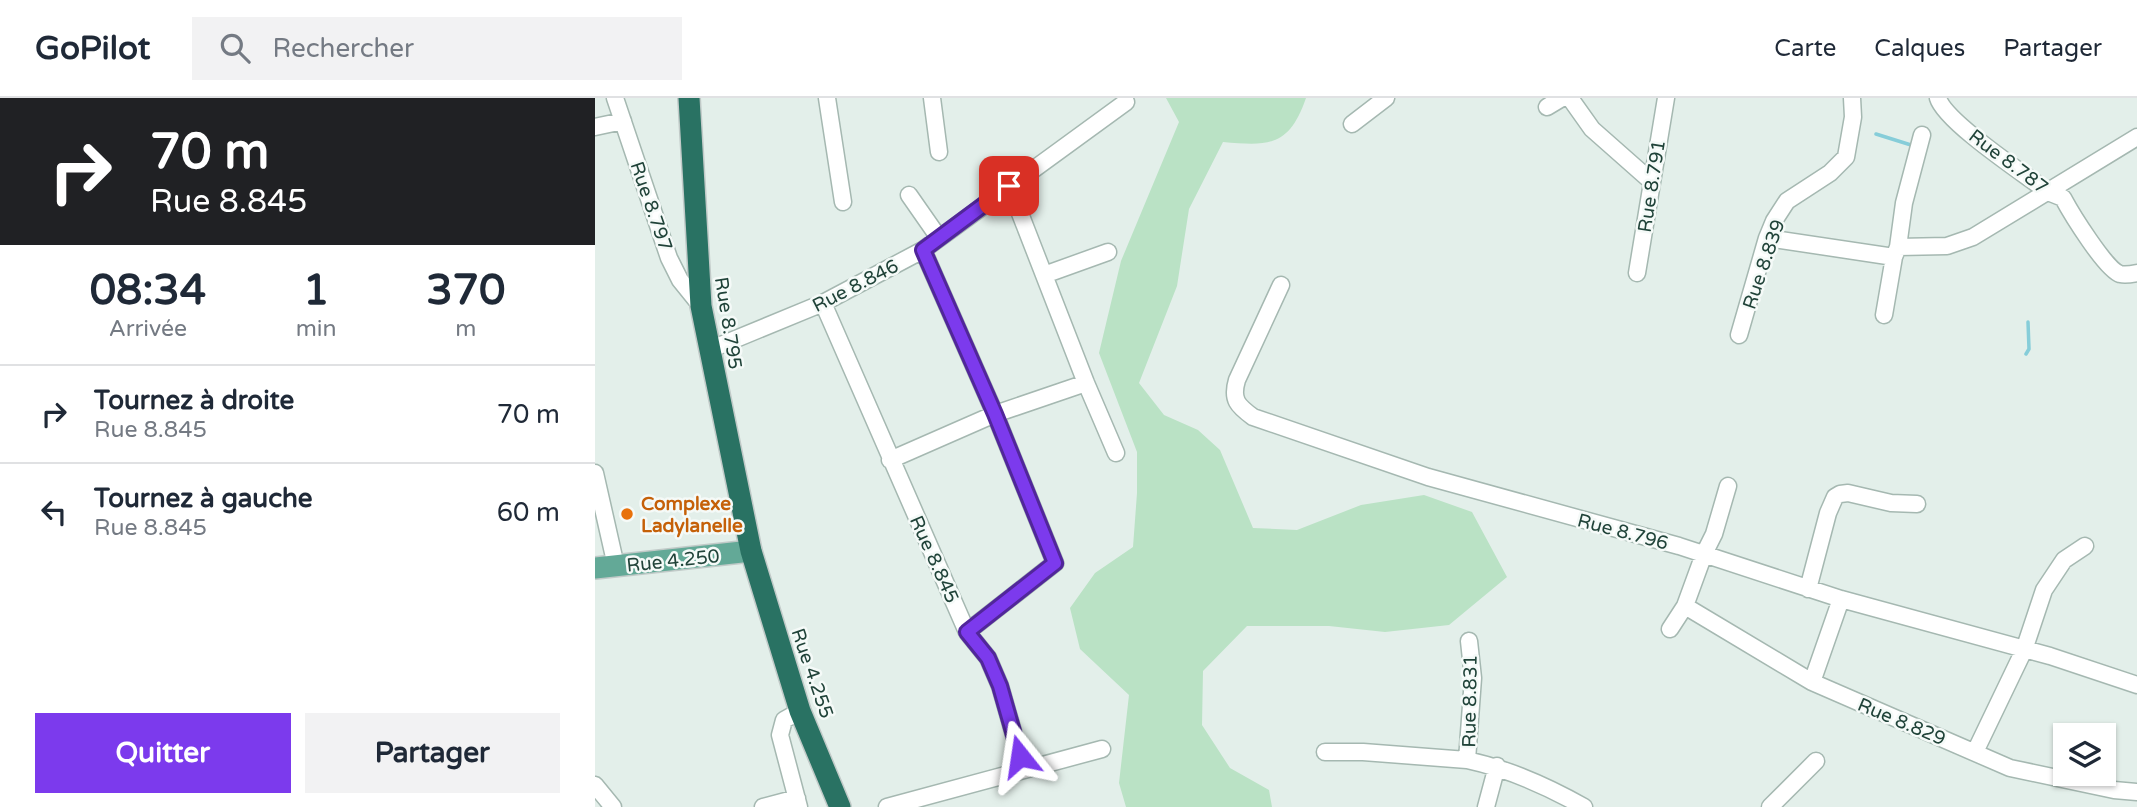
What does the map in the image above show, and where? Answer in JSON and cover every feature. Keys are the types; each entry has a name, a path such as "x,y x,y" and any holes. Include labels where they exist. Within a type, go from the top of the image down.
{"highway":[{"name":"Rue 8.795","path":"689,98 701,306 751,551"},
{"name":"Rue 4.255","path":"751,551 800,711 840,807"}],"main road":[{"name":"Rue 4.250","path":"595,568 751,551"}],"street":[{"name":"Rue 8.797","path":"615,98 669,258 680,280 701,306"},
{"path":"827,98 843,202"},
{"path":"932,98 939,152"},
{"path":"1352,124 1386,98"},
{"path":"1547,107 1562,98"},
{"path":"1570,98 1592,129 1652,182"},
{"name":"Rue 8.791","path":"1637,273 1666,98"},
{"name":"Rue 8.839","path":"1739,335 1774,221 1787,201 1831,173 1846,157 1853,117 1852,98"},
{"name":"Rue 8.787","path":"1938,98 1954,120 2049,192 2063,198 2070,213 2106,265 2120,274 2137,273"},
{"name":"Rue 8.846","path":"709,350 823,303 923,250 1126,102"},
{"path":"595,127 623,121"},
{"path":"1884,315 1904,203 1922,135"},
{"path":"1767,238 1896,252 1947,246 1973,237 2137,136"},
{"path":"1009,186 1116,453"},
{"path":"909,195 939,238"},
{"name":"Rue 8.845","path":"823,303 967,632 1055,563 995,414 923,250"},
{"path":"1044,275 1108,252"},
{"name":"Rue 8.796","path":"1281,285 1233,392 1239,407 1253,417 1428,477 1704,554 1841,599 2050,656 2137,685"},
{"path":"891,460 995,414 1086,383"},
{"path":"595,473 616,566"},
{"path":"1671,629 1685,606 1714,534 1728,486"},
{"path":"1808,589 1828,513 1835,497 1848,493 1891,503 1917,504"},
{"path":"1975,752 2025,650 2044,590 2064,560 2085,546"},
{"path":"1812,682 1841,599"},
{"name":"Rue 8.829","path":"1685,606 1812,682 1975,752 2023,771 2067,778 2114,790 2137,792"},
{"path":"967,632 988,658 1000,686 1024,770"},
{"name":"Rue 8.831","path":"1469,641 1473,678 1467,760 1497,766 1545,786 1584,807"},
{"path":"763,807 798,803 780,734 784,720 800,711"},
{"path":"887,807 1101,749"},
{"path":"1325,752 1363,752 1467,760"},
{"path":"1770,807 1816,761"},
{"path":"1486,807 1497,766"},
{"path":"595,785 613,807"}],"green space":[{"path":"1166,98 1306,98 1292,126 1275,140 1253,144 1223,142 1189,209 1177,286 1139,383 1164,415 1198,430 1220,450 1253,528 1297,530 1361,505 1424,495 1472,512 1507,577 1449,625 1385,632 1329,626 1247,626 1203,671 1202,725 1230,768 1269,790 1272,807 1126,807 1119,783 1129,695 1080,649 1070,608 1095,573 1133,547 1137,452 1099,353 1121,261 1179,122"}],"waterway":[{"path":"1876,134 1911,145"},
{"path":"2026,354 2029,349 2028,322"}],"place":[{"name":"Complexe Ladylanelle","path":"627,514"}],"route":[{"path":"1009,186 923,250 995,414 1055,563 967,632 988,658 1000,686 1020,756"}]}
